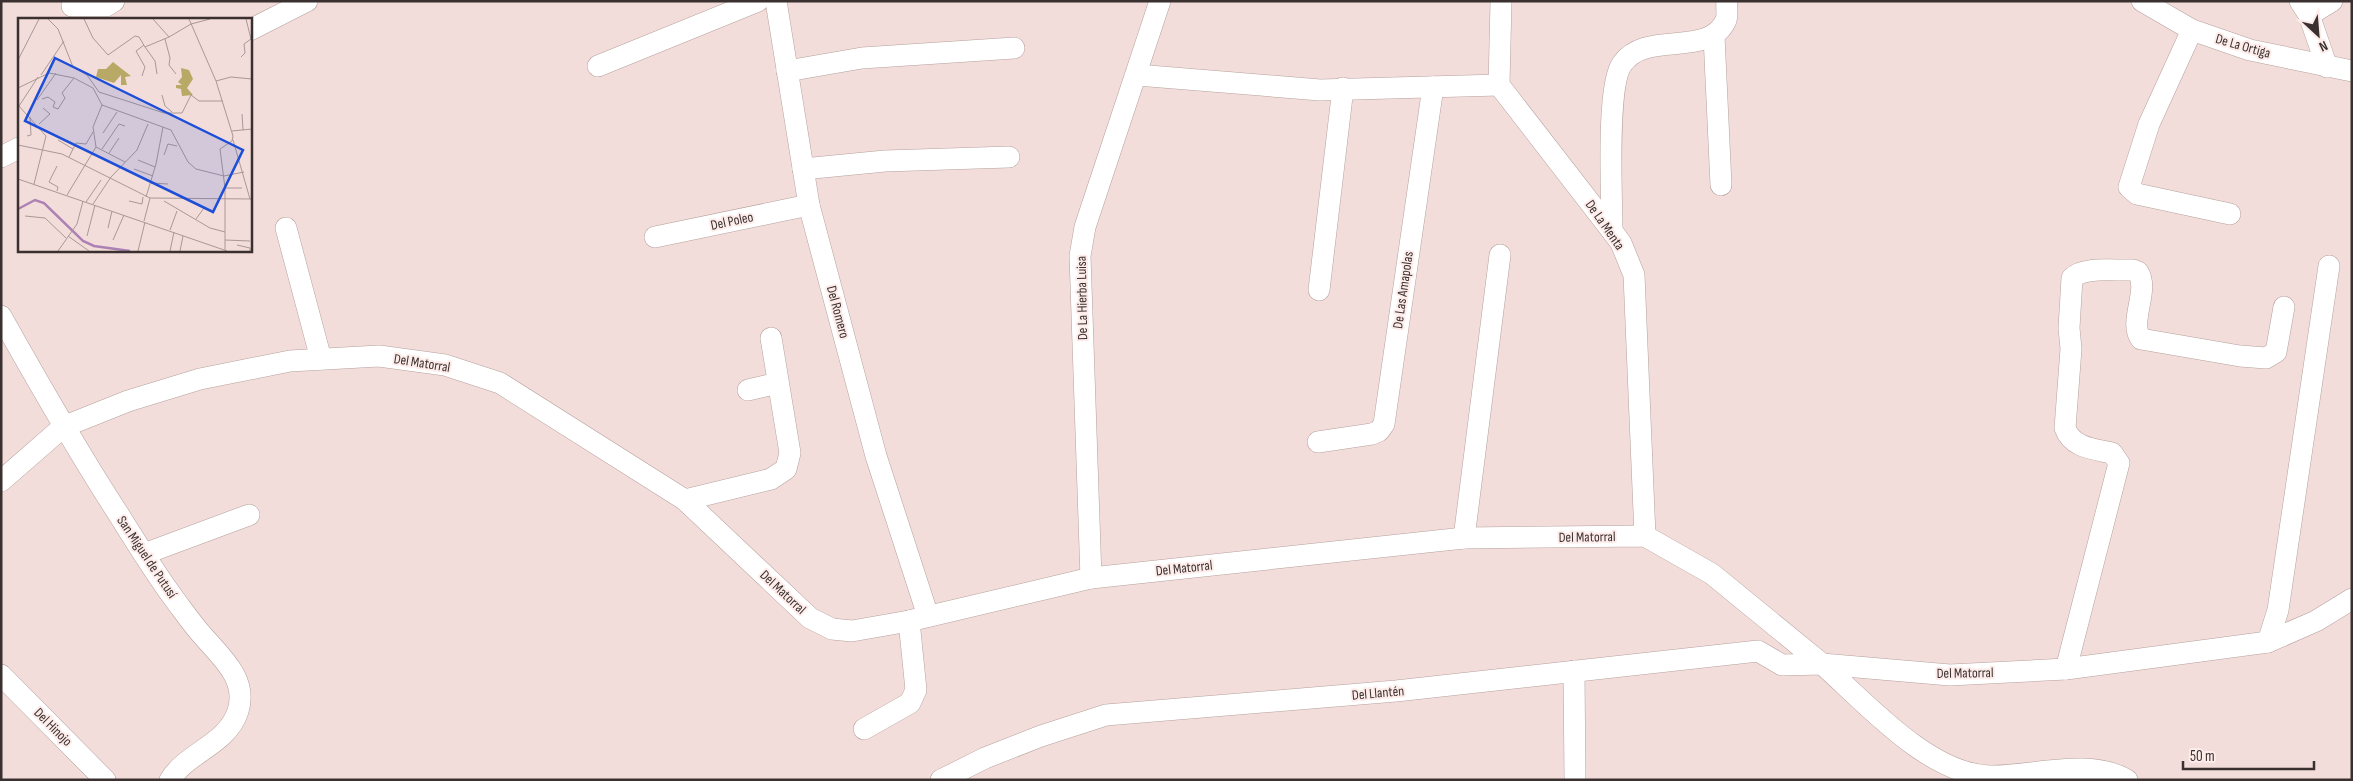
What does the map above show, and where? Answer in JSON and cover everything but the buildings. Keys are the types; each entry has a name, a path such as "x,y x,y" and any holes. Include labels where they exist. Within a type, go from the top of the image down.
{"street":[{"path":"72,6 106,6 114,1"},
{"path":"251,29 307,1"},
{"path":"598,66 758,1"},
{"name":"Del Romero","path":"776,1 809,205 918,618 916,690 910,703 864,729"},
{"name":"De La Hierba Luisa","path":"1091,578 1080,256 1085,227 1160,1"},
{"path":"1137,75 1320,90 1499,85 1502,1"},
{"path":"1612,231 1611,159 1614,85 1622,64 1636,52 1657,45 1694,42 1714,36 1726,20 1726,1"},
{"name":"De La Ortiga","path":"2142,1 2192,30 2250,50 2352,71"},
{"path":"2327,67 2305,8 2332,1"},
{"path":"2192,30 2150,124 2129,187 2137,194 2230,214"},
{"path":"1714,36 1721,185"},
{"path":"787,71 862,58 1014,48"},
{"name":"De La Menta","path":"1499,85 1612,231 1621,244 1634,275 1645,536"},
{"name":"De Las Amapolas","path":"1318,442 1372,434 1379,431 1384,424 1433,87"},
{"path":"1319,290 1342,88"},
{"path":"1,157 18,148"},
{"path":"803,169 885,161 1009,157"},
{"name":"Del Poleo","path":"655,237 809,205"},
{"path":"286,228 321,359"},
{"path":"1464,538 1500,255"},
{"path":"2268,642 2278,610 2329,266"},
{"path":"2066,669 2119,463 2112,452 2077,444 2068,437 2066,428 2071,349 2069,328 2072,278 2077,274 2085,272 2132,270 2138,272 2142,282 2137,329 2141,339 2240,356 2266,358 2276,352 2284,307"},
{"name":"San Miguel de Putusí","path":"1,316 63,427 164,585 202,636 226,662 236,677 240,694 238,710 230,726 218,740 176,771 170,780"},
{"path":"685,500 771,479 786,470 790,453 771,338"},
{"name":"Del Matorral","path":"1,481 63,427 128,401 200,379 290,361 389,357 445,365 500,383 685,500 810,618 832,629 852,631 918,618 1091,578 1464,538 1645,536"},
{"path":"748,390 778,383"},
{"path":"144,554 248,515"},
{"path":"1645,536 1712,574 1822,664 1905,738 1943,764 1987,776 2092,769 2109,772 2127,780"},
{"name":"Del Matorral","path":"1822,664 1950,675 2066,669 2268,642 2316,622 2352,599"},
{"name":"Del Llantén","path":"941,780 985,758 1033,739 1106,715 1396,692 1745,651 1758,651 1766,654 1782,665 1822,664"},
{"path":"1574,671 1576,780"},
{"name":"Del Hinojo","path":"1,675 105,780"}]}
